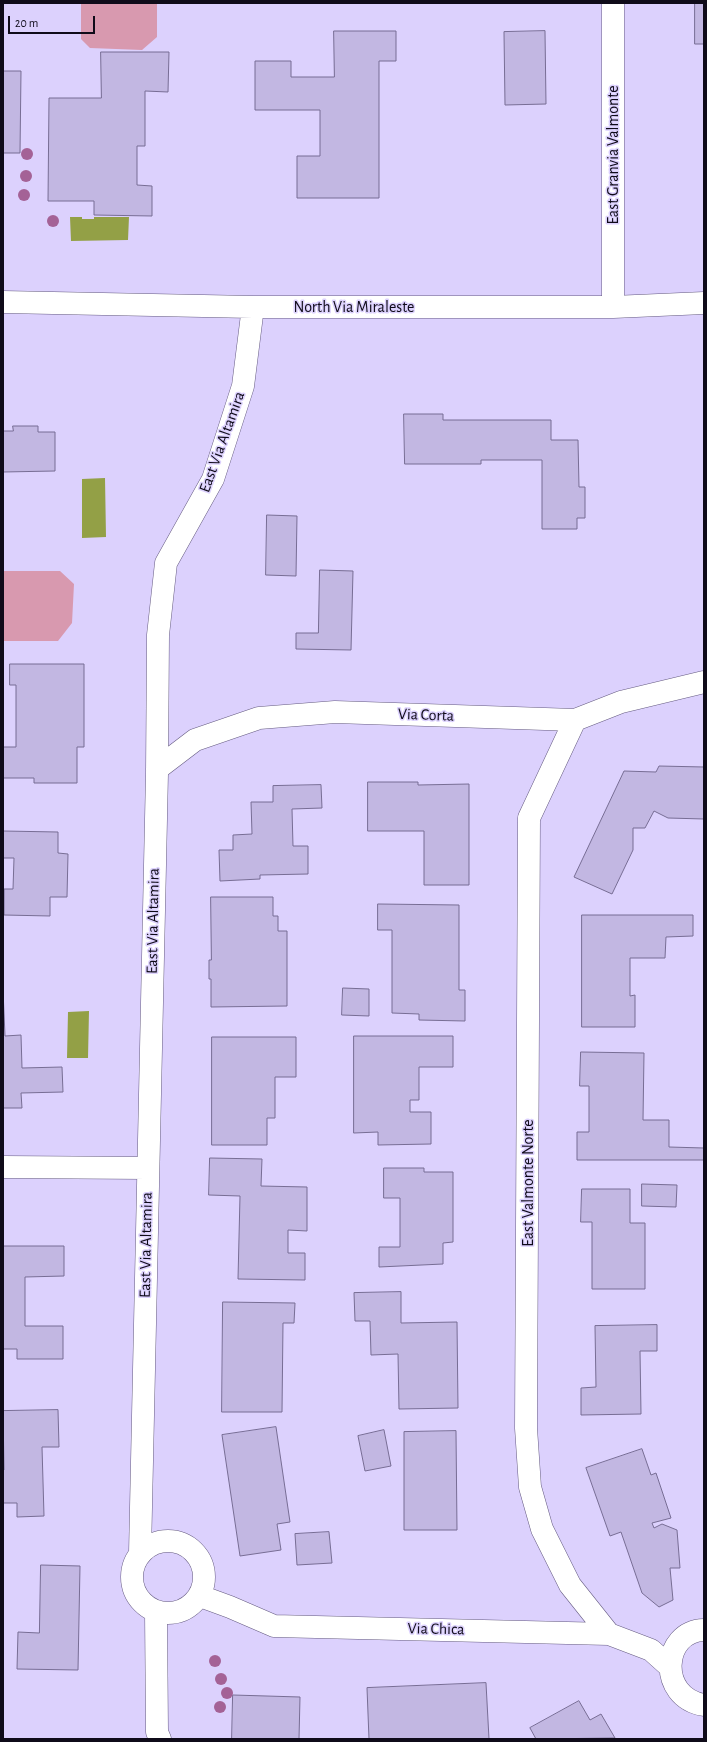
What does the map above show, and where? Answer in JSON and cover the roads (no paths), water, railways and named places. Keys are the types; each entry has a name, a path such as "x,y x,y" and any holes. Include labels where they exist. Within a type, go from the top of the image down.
{"street":[{"name":"East Granvia Valmonte","path":"613,3 613,307"},
{"name":"North Via Miraleste","path":"3,302 253,307 613,307 704,303"},
{"name":"East Via Altamira","path":"156,1612 145,1606 137,1598 132,1587 131,1575 134,1563 140,1553 144,1427 147,1168 157,769 158,635 166,562 215,472 243,386 253,307"},
{"name":"Via Corta","path":"157,769 195,740 259,718 335,712 575,720 621,702 704,682"},
{"name":"East Valmonte Norte","path":"575,720 529,818 526,1428 530,1487 542,1529 570,1585 609,1634"},
{"path":"3,1167 147,1168"},
{"path":"140,1553 149,1546 160,1541 172,1540 193,1550 200,1560 204,1572 204,1584 200,1596 191,1606 180,1612 168,1614 156,1612 157,1732 160,1739"},
{"name":"Via Chica","path":"200,1596 230,1606 274,1626 609,1634 651,1650 670,1667"},
{"path":"704,1630 688,1635 679,1643 672,1654 670,1667 671,1679 676,1689 685,1698 696,1704 704,1705"}]}
